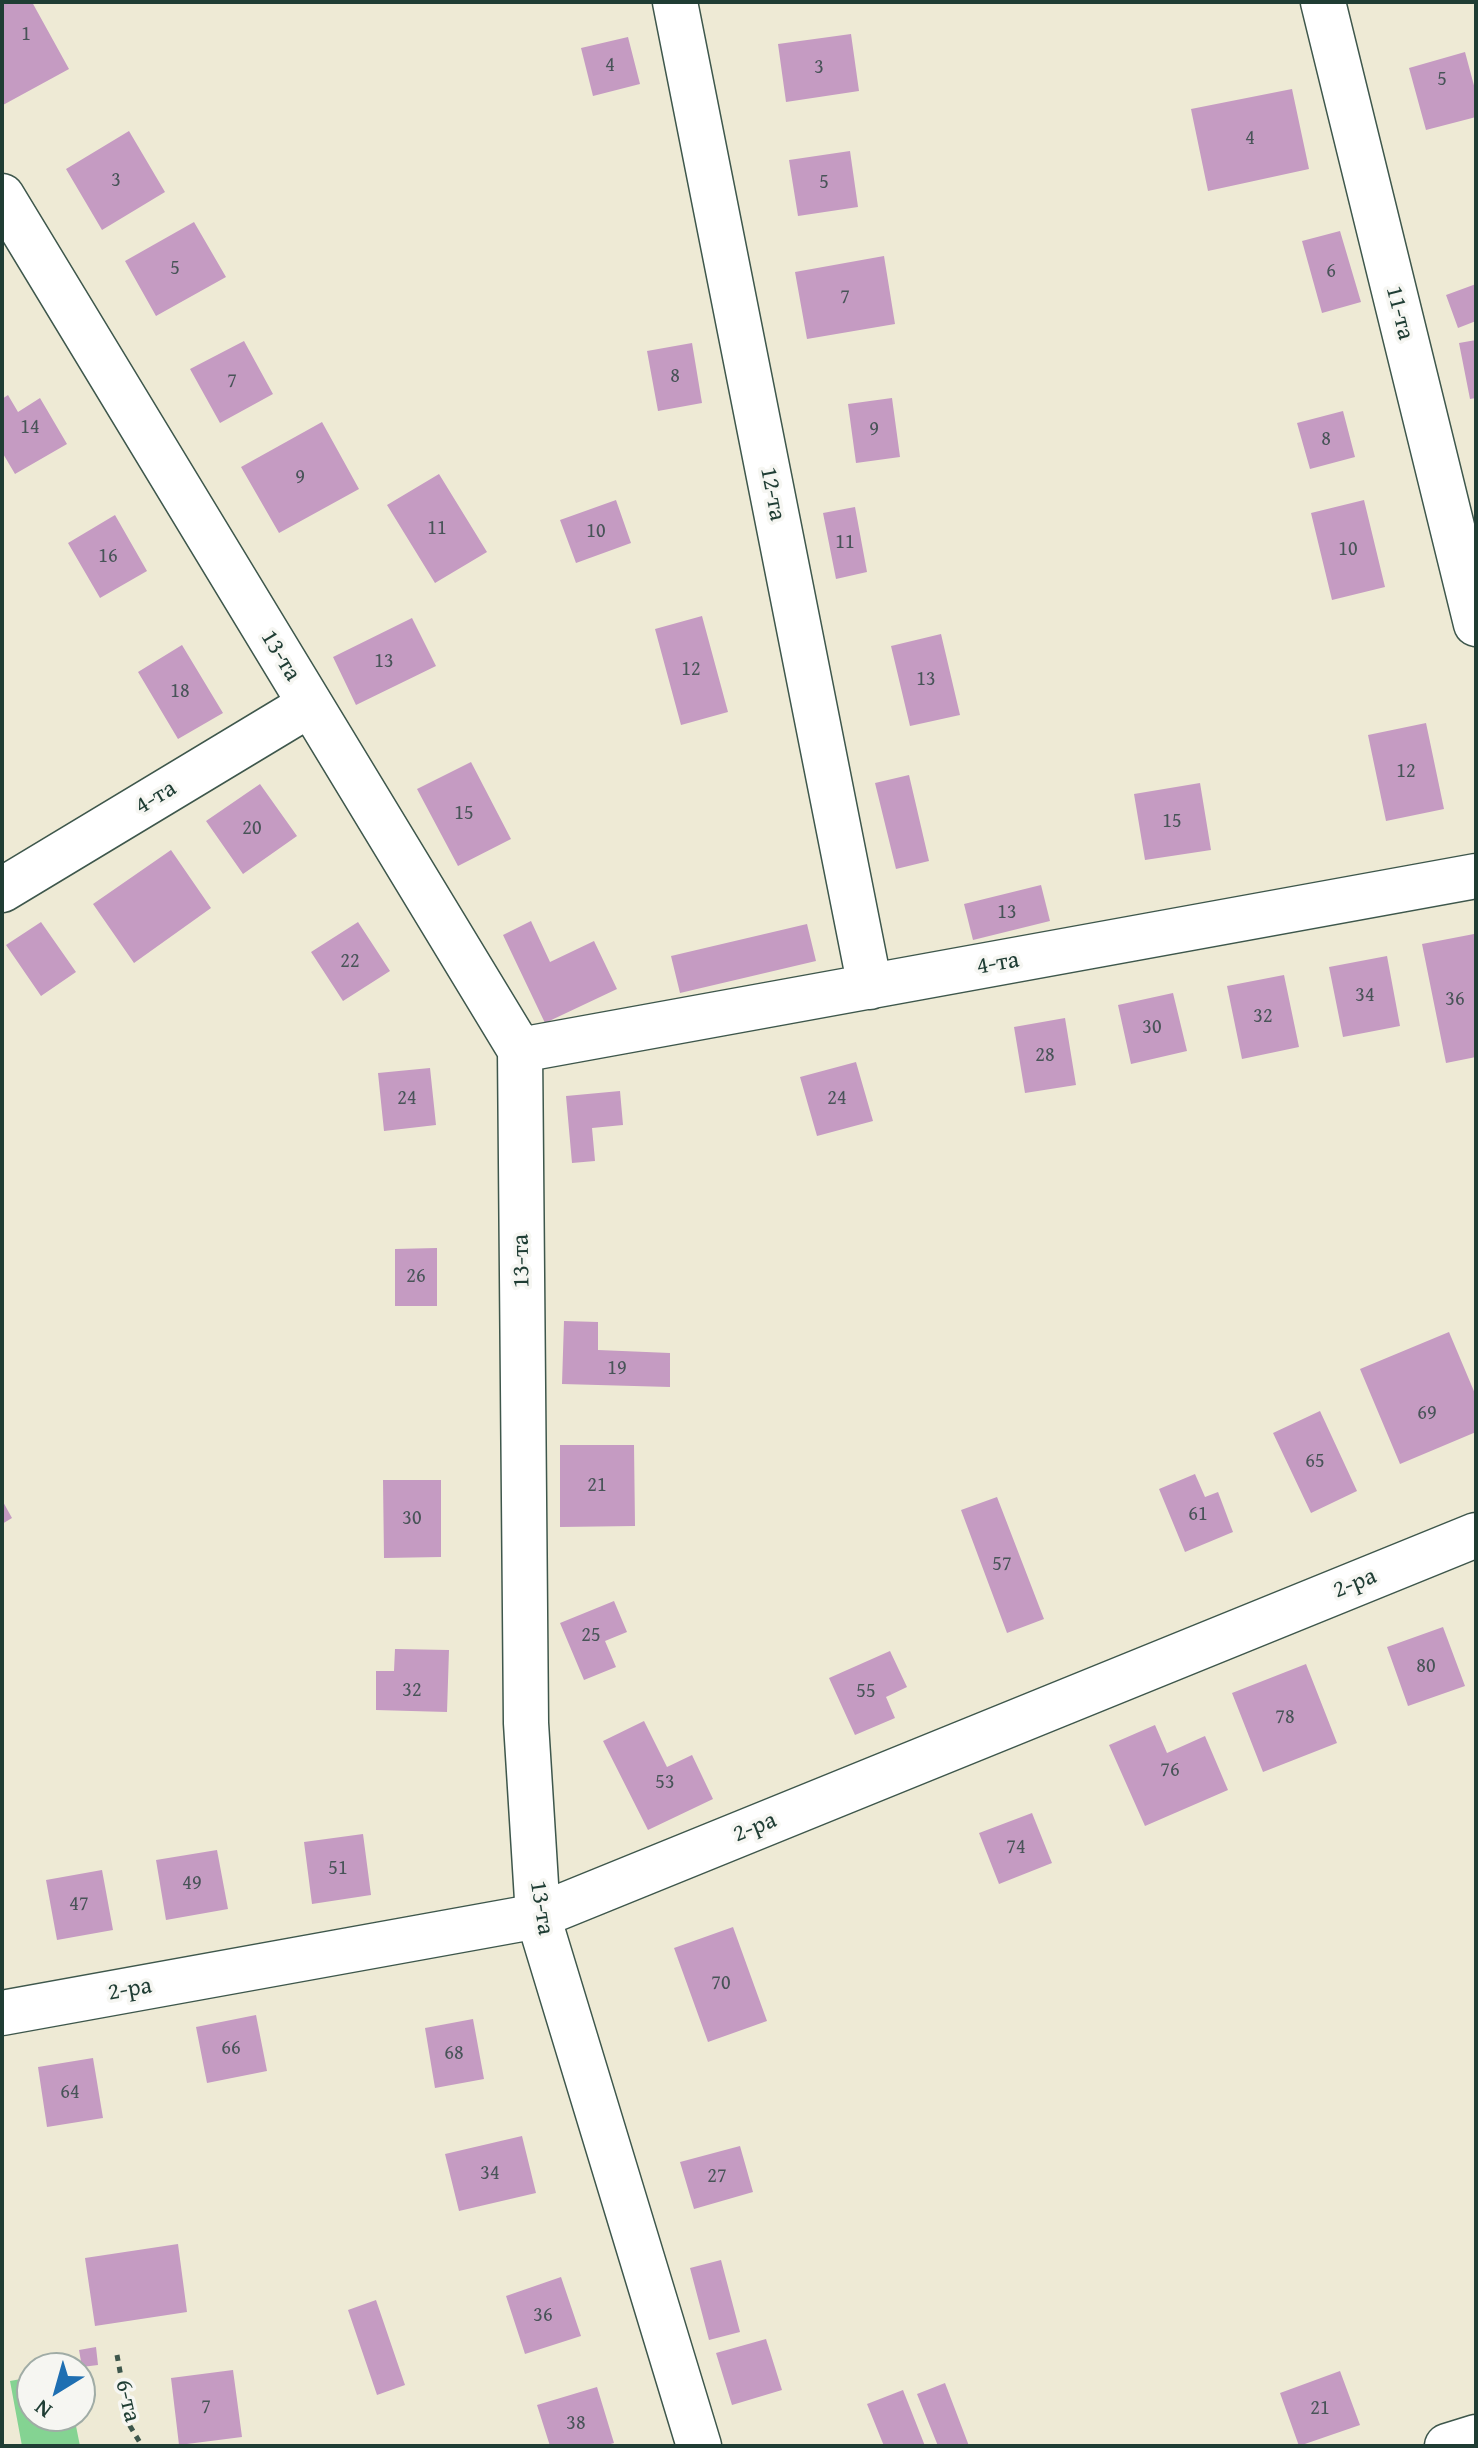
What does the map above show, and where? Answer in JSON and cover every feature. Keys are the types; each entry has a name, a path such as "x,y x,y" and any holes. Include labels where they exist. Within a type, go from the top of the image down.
{"street":[{"name":"12-та","path":"675,2 870,987"},
{"name":"11-та","path":"1323,2 1476,624"},
{"name":"13-та","path":"2,196 520,1050 526,1723 538,1916 699,2446"},
{"name":"4-та","path":"2,890 309,705"},
{"name":"4-та","path":"520,1050 1476,876"},
{"name":"2-ра","path":"2,2013 538,1916 1476,1535"},
{"path":"1447,2446 1476,2437"}],"path":[{"name":"6-та","path":"117,2355 130,2426 142,2446"}],"green space":[{"path":"16,2380 16,2414 10,2381"},
{"path":"19,2432 77,2432 80,2446 22,2446"}],"building":[{"path":"2,2 32,2 69,69 3,105"},
{"path":"851,34 859,91 786,102 778,44"},
{"path":"628,37 640,84 593,96 581,48"},
{"path":"1465,52 1476,93 1476,117 1426,130 1409,68"},
{"path":"1292,89 1309,169 1208,191 1191,109"},
{"path":"129,131 165,192 102,230 66,169"},
{"path":"850,151 858,207 798,216 789,160"},
{"path":"194,222 226,277 156,316 125,261"},
{"path":"1340,231 1361,302 1322,313 1302,241"},
{"path":"884,256 895,324 807,339 795,272"},
{"path":"1476,284 1476,321 1458,328 1446,295"},
{"path":"1476,340 1476,398 1470,399 1459,343"},
{"path":"244,341 273,394 220,423 190,369"},
{"path":"692,343 702,403 658,411 647,351"},
{"path":"8,395 18,412 40,398 67,444 15,474 2,452 2,399"},
{"path":"892,398 900,457 856,463 848,404"},
{"path":"1343,411 1355,457 1310,469 1297,423"},
{"path":"322,422 359,489 279,533 241,467"},
{"path":"439,474 487,552 435,583 387,505"},
{"path":"616,500 631,543 576,563 560,520"},
{"path":"1364,500 1385,587 1332,600 1311,513"},
{"path":"855,507 867,572 836,579 823,513"},
{"path":"115,515 147,571 100,598 68,543"},
{"path":"702,616 728,712 681,725 655,629"},
{"path":"412,618 436,666 356,705 333,657"},
{"path":"941,634 960,715 910,726 891,646"},
{"path":"182,645 223,713 178,739 138,672"},
{"path":"1426,723 1444,809 1386,821 1368,735"},
{"path":"471,762 511,839 458,866 417,789"},
{"path":"909,775 929,861 896,869 875,783"},
{"path":"1200,783 1211,850 1145,860 1134,794"},
{"path":"260,784 297,836 243,874 206,821"},
{"path":"171,850 211,908 134,963 93,904"},
{"path":"1041,885 1050,921 973,940 964,904"},
{"path":"531,921 550,962 594,941 617,989 545,1023 503,935"},
{"path":"41,922 76,972 41,996 6,945"},
{"path":"358,922 390,971 343,1001 311,952"},
{"path":"807,924 816,961 680,993 671,956"},
{"path":"1474,934 1476,1057 1446,1063 1422,944"},
{"path":"1387,956 1400,1026 1343,1037 1329,967"},
{"path":"1284,975 1299,1047 1242,1059 1227,986"},
{"path":"1173,993 1187,1051 1131,1064 1118,1005"},
{"path":"1065,1018 1076,1085 1025,1093 1014,1027"},
{"path":"856,1062 873,1121 817,1136 800,1077"},
{"path":"430,1068 436,1125 384,1131 378,1073"},
{"path":"620,1091 623,1125 592,1128 595,1161 572,1163 566,1096"},
{"path":"437,1248 437,1306 395,1306 395,1249"},
{"path":"564,1321 598,1322 598,1350 670,1353 670,1387 562,1384"},
{"path":"1449,1332 1476,1396 1476,1432 1400,1464 1360,1369"},
{"path":"1320,1411 1357,1491 1311,1513 1273,1433"},
{"path":"560,1445 634,1445 635,1526 560,1527"},
{"path":"1195,1474 1205,1497 1218,1492 1233,1532 1185,1552 1159,1489"},
{"path":"383,1480 441,1480 441,1557 384,1558"},
{"path":"997,1497 1044,1619 1007,1633 961,1510"},
{"path":"2,1500 12,1518 2,1524"},
{"path":"614,1601 627,1632 605,1641 616,1667 584,1680 560,1623"},
{"path":"1443,1627 1465,1686 1408,1706 1387,1647"},
{"path":"395,1649 449,1650 447,1712 376,1710 376,1671 394,1671"},
{"path":"890,1651 907,1687 886,1697 895,1718 855,1735 829,1678"},
{"path":"1306,1664 1337,1743 1263,1772 1232,1693"},
{"path":"644,1721 667,1767 692,1755 713,1799 648,1830 603,1741"},
{"path":"1155,1725 1167,1753 1205,1736 1228,1790 1145,1826 1109,1745"},
{"path":"1032,1813 1052,1863 999,1884 979,1833"},
{"path":"363,1834 371,1895 312,1904 304,1842"},
{"path":"217,1850 228,1909 166,1920 156,1860"},
{"path":"102,1870 113,1930 57,1940 46,1880"},
{"path":"733,1927 767,2021 708,2042 674,1948"},
{"path":"256,2015 267,2071 207,2083 196,2027"},
{"path":"473,2019 484,2079 435,2088 425,2028"},
{"path":"93,2058 103,2118 47,2127 38,2067"},
{"path":"522,2136 536,2193 459,2211 445,2154"},
{"path":"740,2146 753,2192 694,2209 680,2162"},
{"path":"178,2244 187,2312 95,2326 85,2258"},
{"path":"721,2260 740,2332 709,2340 690,2268"},
{"path":"561,2277 581,2336 525,2354 506,2296"},
{"path":"376,2300 405,2385 377,2395 348,2310"},
{"path":"766,2339 782,2390 732,2405 716,2353"},
{"path":"96,2347 98,2365 96,2352 79,2350"},
{"path":"233,2370 242,2437 179,2445 171,2378"},
{"path":"1340,2371 1360,2425 1299,2446 1280,2393"},
{"path":"945,2383 969,2446 938,2446 917,2394"},
{"path":"597,2387 614,2443 604,2446 550,2446 537,2405"},
{"path":"903,2390 925,2446 884,2446 867,2404"}]}
